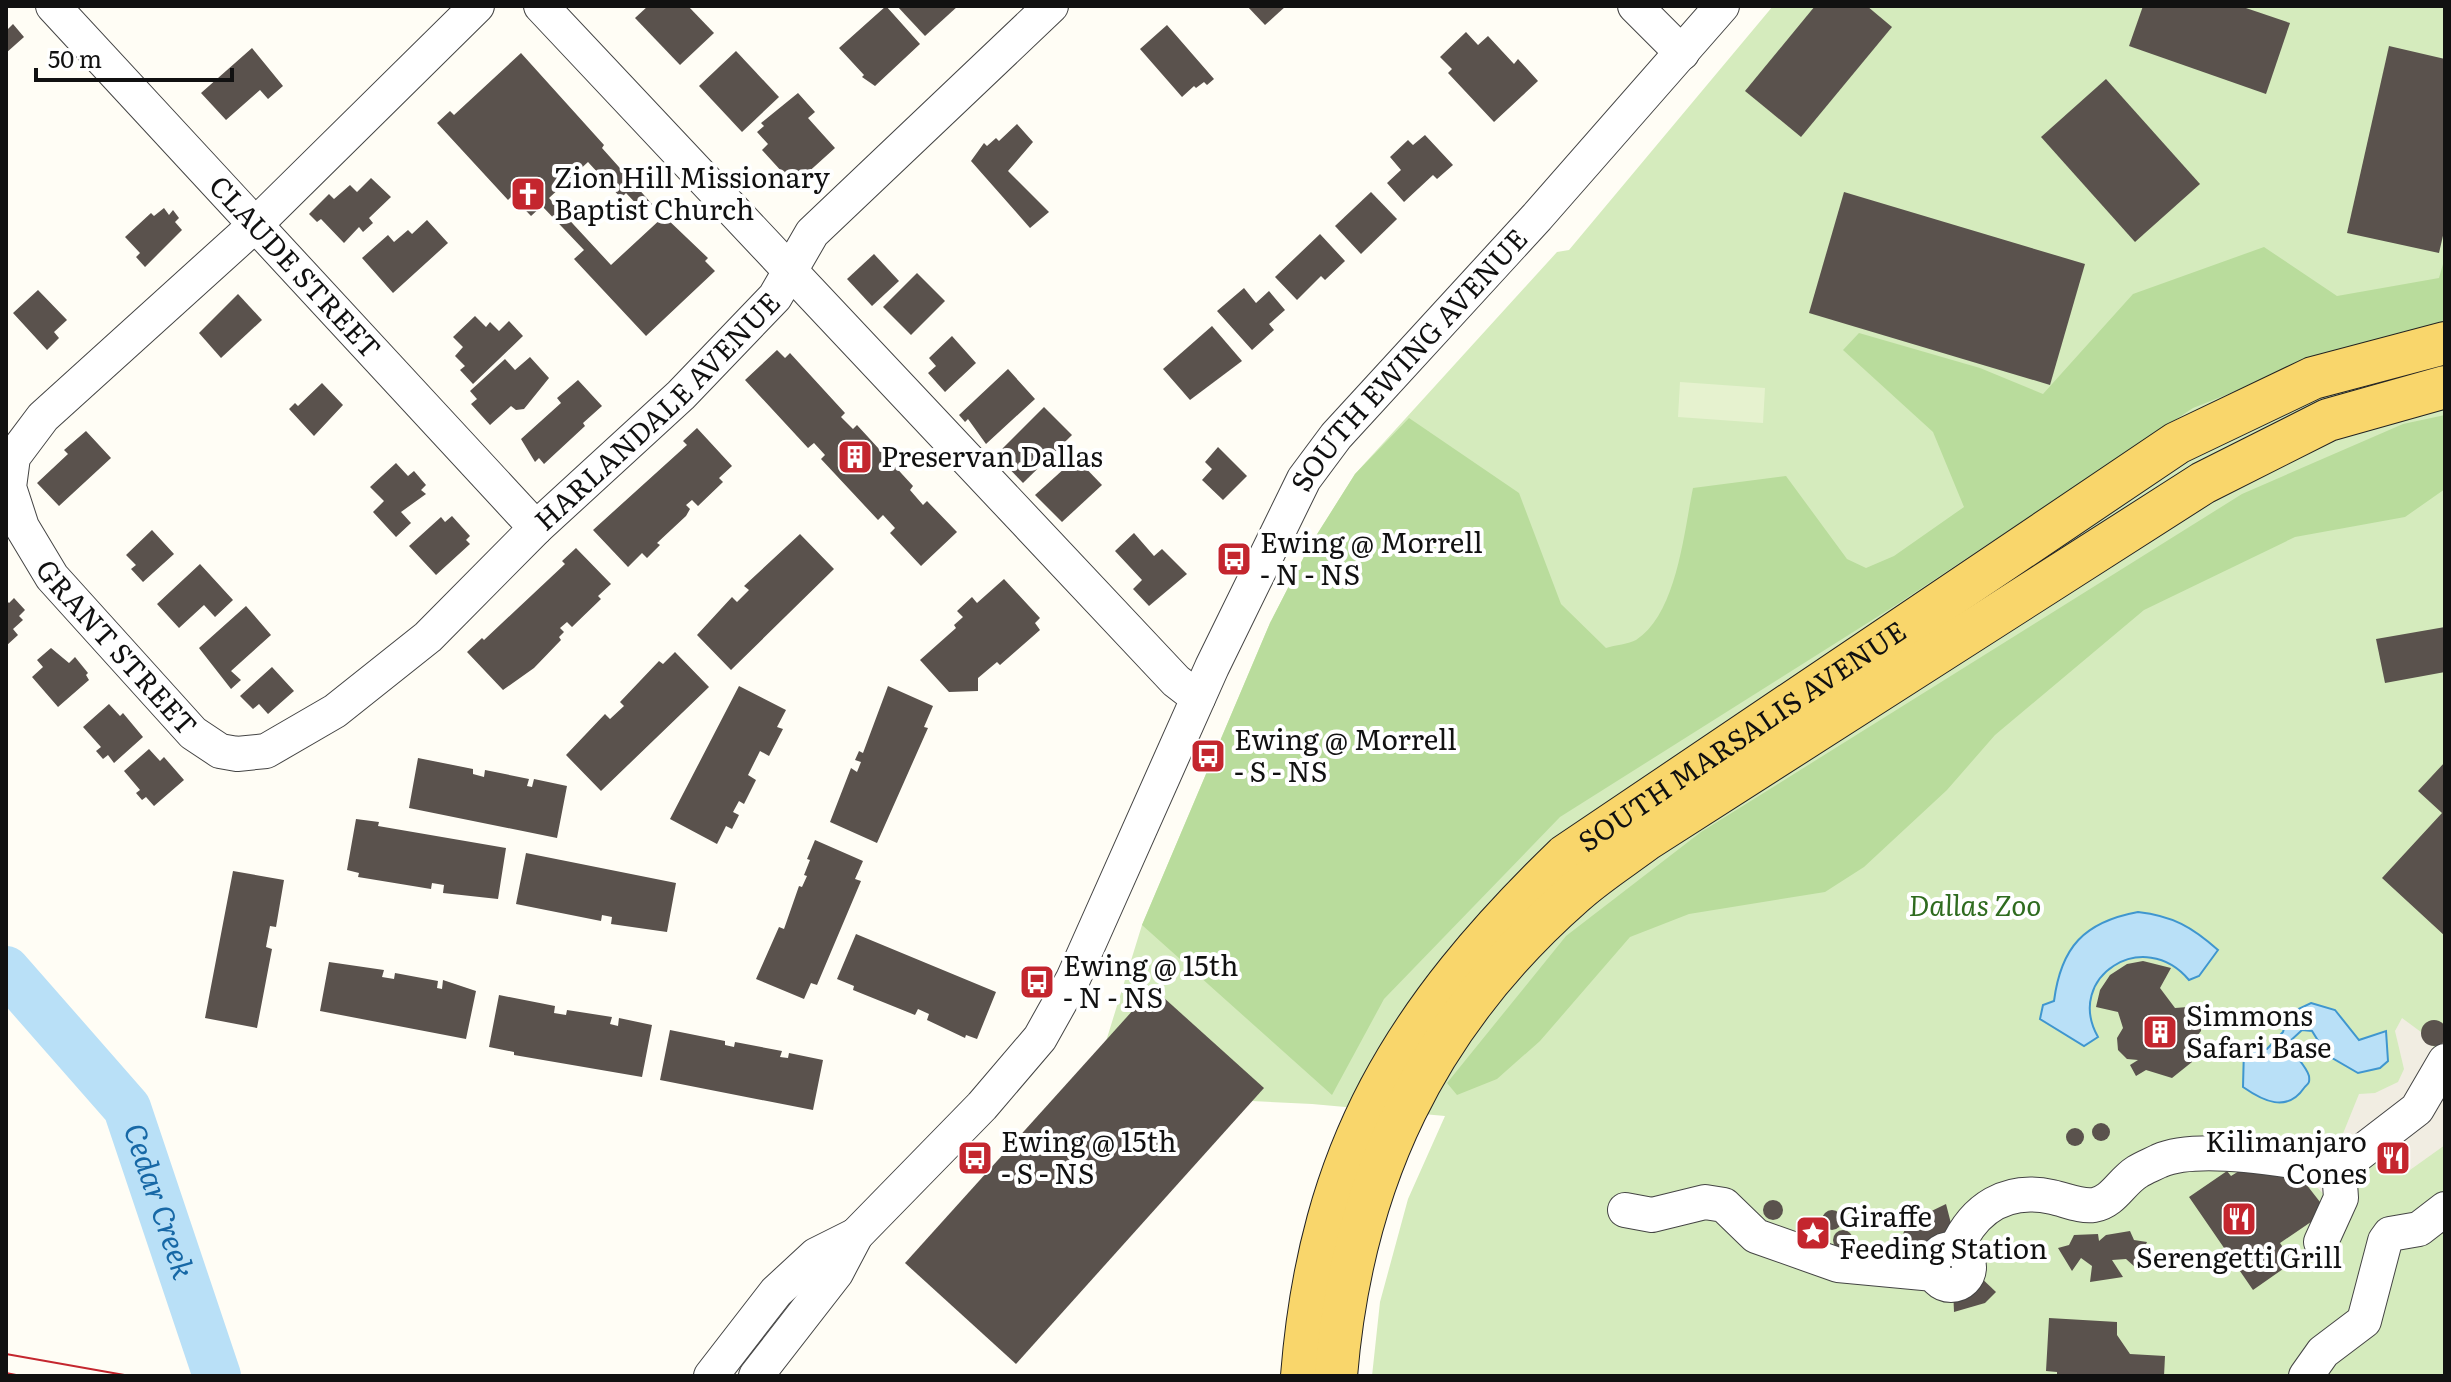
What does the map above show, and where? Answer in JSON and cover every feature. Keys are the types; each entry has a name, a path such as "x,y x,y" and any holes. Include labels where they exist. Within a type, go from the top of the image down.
{"main road":[{"name":"SOUTH MARSALIS AVENUE","path":"1336,1376 1354,1244 1410,1064 1440,993 1498,921 1565,856 2177,443 2313,378 2445,343"},
{"name":"SOUTH MARSALIS AVENUE","path":"1302,1376 1320,1245 1348,1153 1410,1064 1458,1019 1509,957 1575,893 1647,839 2203,483 2328,420 2445,387"}],"street":[{"name":"CLAUDE STREET","path":"53,6 536,528"},
{"path":"254,226 477,6"},
{"path":"541,6 793,270 1176,681 1198,698"},
{"name":"HARLANDALE AVENUE","path":"220,751 237,754 266,751 335,711 428,637 536,528 681,395 775,297 812,233 1051,6"},
{"path":"1635,6 1682,53"},
{"name":"SOUTH EWING AVENUE","path":"756,1376 836,1273 856,1235 982,1106 1040,1038 1073,979 1198,698 1279,523 1304,479 1346,426 1722,6"},
{"name":"GRANT STREET","path":"220,751 193,733 52,577 22,527 9,487 13,457 43,417 254,226"},
{"path":"1625,1210 1652,1215 1705,1202 1724,1205 1756,1236 1838,1265 1945,1261 1973,1219 2001,1199 2023,1194 2095,1205 2114,1195 2137,1171 2164,1159 2191,1153 2289,1161 2339,1169 2431,1114 2445,1061"},
{"path":"2321,1242 2341,1198 2339,1169"},
{"path":"2306,1376 2323,1352 2364,1321 2385,1241 2390,1234 2419,1229 2445,1209"},
{"name":"SOUTH EWING AVENUE","path":"711,1376 776,1292 816,1255 856,1235"}],"green space":[{"name":"Dallas Zoo","path":"1773,6 2445,6 2445,1376 1372,1376 1380,1302 1408,1199 1445,1116 1312,1104 1090,1093 1142,925 1270,623 1309,547 1355,474 1557,252 1569,250"},
{"path":"2264,247 2337,296 2439,278 2445,257 2445,321 2329,354 2193,408 1896,605 1560,817 1384,999 1332,1095 1142,925 1270,623 1309,547 1355,474 1409,418 1519,493 1561,604 1606,648 1636,640 1650,628 1661,611 1670,592 1682,548 1693,488 1786,476 1847,559 1866,568 1894,556 1964,507 1933,432 1843,350 1859,333 1980,368 2043,394 2133,294"},
{"path":"1680,382 1765,388 1763,423 1678,417"},
{"path":"2445,415 2445,489 2405,517 2295,537 2144,610 1995,735 1947,790 1864,867 1825,892 1689,914 1630,937 1540,1041 1497,1079 1457,1095 1447,1083 1566,936 1701,832 2242,494 2403,424"}],"shaded area":[{"path":"2402,1018 2434,1047 2445,1041 2445,1145 2403,1175 2387,1171 2376,1159 2331,1202 2297,1166 2303,1152 2342,1136 2359,1094 2375,1093 2398,1082 2404,1069 2395,1031"}],"water":[{"path":"2138,912 2162,916 2181,924 2218,950 2199,976 2189,980 2171,964 2151,958 2131,958 2114,966 2100,978 2092,995 2090,1015 2098,1037 2084,1046 2040,1019 2043,1005 2054,1001 2062,966 2078,940 2103,923"},
{"path":"2311,1003 2335,1010 2359,1040 2386,1031 2388,1061 2380,1068 2358,1073 2327,1055 2312,1031 2302,1030 2288,1043 2309,1076 2308,1083 2297,1096 2275,1102 2243,1087 2244,1048 2267,1049 2283,1032 2288,1014"}],"building":[{"path":"648,6 688,6 714,33 680,65 635,18"},
{"path":"886,6 920,44 875,86 862,77 864,75 839,48"},
{"path":"897,6 958,6 925,36"},
{"path":"1247,6 1286,6 1265,25"},
{"path":"1815,6 1867,6 1892,27 1801,137 1745,91"},
{"path":"2143,6 2240,6 2290,23 2266,94 2129,46"},
{"path":"13,24 24,37 6,53 6,31"},
{"path":"1167,25 1214,79 1207,85 1204,82 1196,88 1194,86 1182,97 1140,49"},
{"path":"1466,32 1478,45 1488,36 1514,64 1518,59 1538,81 1494,122 1448,73 1452,69 1440,57"},
{"path":"2389,46 2445,59 2445,227 2439,253 2347,233"},
{"path":"252,48 283,86 268,99 260,90 226,120 201,93"},
{"path":"736,51 779,97 742,132 699,86"},
{"name":"Zion Hill Missionary Baptist Church","path":"521,53 604,145 602,148 652,204 644,212 626,193 621,198 588,162 549,198 611,265 664,216 708,258 705,261 715,271 646,336 574,259 584,250 542,206 531,216 512,196 508,200 437,123 450,111 454,115"},
{"path":"2106,79 2200,184 2135,242 2041,137"},
{"path":"798,93 815,112 808,118 835,148 794,185 762,150 768,144 757,132 764,126 761,123"},
{"path":"1017,124 1033,142 1008,171 1049,212 1030,228 971,161 984,143 987,146 996,138 999,141"},
{"path":"1425,135 1453,165 1437,179 1433,175 1404,202 1387,183 1401,170 1390,157 1408,140 1413,145"},
{"path":"371,178 391,197 369,218 373,223 363,232 359,227 344,243 321,219 317,222 309,214 329,194 334,199 350,185 357,192"},
{"path":"1371,192 1397,219 1361,254 1335,226"},
{"path":"1844,192 2085,264 2050,385 1809,313"},
{"path":"164,208 169,215 173,210 179,218 175,222 182,230 145,267 136,257 140,253 125,237 151,213 154,216"},
{"path":"427,220 448,243 393,293 362,258 388,235 394,242 408,230 412,234"},
{"path":"1320,234 1345,261 1325,280 1321,276 1297,300 1275,277"},
{"path":"874,254 899,281 872,306 847,279"},
{"path":"917,273 945,301 911,335 883,307"},
{"path":"1244,288 1256,303 1269,291 1285,310 1269,324 1274,330 1252,350 1217,311"},
{"path":"38,290 67,320 54,332 59,338 47,350 13,313"},
{"path":"238,294 262,320 221,358 199,333"},
{"path":"475,316 486,327 490,322 499,331 509,321 523,336 473,384 460,370 465,366 455,356 463,347 453,337"},
{"path":"1212,326 1242,361 1190,400 1163,369"},
{"path":"952,336 976,363 945,392 928,373 936,366 929,358"},
{"name":"Preservan Dallas","path":"777,350 785,358 790,353 845,413 841,417 853,429 857,425 913,486 910,490 923,505 927,501 957,532 921,566 890,533 895,528 883,515 878,520 821,459 825,455 814,443 808,448 745,380"},
{"path":"530,357 549,378 524,409 516,410 511,406 490,425 471,404 477,399 470,391 505,359 515,370"},
{"path":"1008,369 1035,399 986,444 968,419 965,422 959,415"},
{"path":"578,380 602,406 544,464 539,458 535,462 521,439 561,403 557,398"},
{"path":"322,383 343,405 314,436 289,409 295,403 298,406"},
{"path":"1044,407 1072,435 1023,483 996,455"},
{"path":"697,428 732,466 719,478 723,482 698,506 692,500 686,505 690,509 686,516 657,543 660,545 647,558 642,553 628,567 593,530 687,445 683,441"},
{"path":"86,431 111,458 59,506 37,483 68,454 64,450"},
{"path":"1218,447 1247,476 1223,500 1202,480 1212,469 1205,462"},
{"path":"1076,458 1102,485 1062,522 1035,495"},
{"path":"396,463 408,476 414,471 426,485 421,490 426,494 401,512 411,523 396,537 373,512 384,501 370,487"},
{"path":"452,516 470,536 466,540 470,544 436,575 409,546 441,517 445,522"},
{"path":"152,530 174,554 143,582 131,569 136,565 126,555"},
{"path":"1134,533 1154,556 1162,549 1187,574 1149,606 1133,589 1142,580 1115,551"},
{"path":"800,534 834,569 731,670 697,635 732,597 737,602 749,590 744,586"},
{"path":"576,548 611,584 598,596 601,599 572,627 567,622 560,628 564,632 559,637 561,640 534,668 503,690 467,652 482,638 484,640 565,564 562,561"},
{"path":"200,564 233,600 215,617 204,605 179,628 157,604"},
{"path":"1004,579 1040,618 1035,623 1040,630 1000,665 997,662 978,678 978,691 949,692 920,660 956,628 954,625 963,617 957,611 972,597 977,603"},
{"path":"14,598 25,610 19,616 23,620 13,629 18,635 6,646 6,600 9,603"},
{"path":"246,606 271,635 231,671 241,680 231,689 199,648"},
{"path":"2445,627 2445,672 2385,683 2376,639"},
{"path":"51,648 69,663 75,657 88,673 89,680 58,707 32,677 43,667 37,660"},
{"path":"675,652 709,687 601,791 566,755 605,714 610,719 624,706 620,702 659,661 663,664"},
{"path":"272,667 294,691 268,714 259,704 253,709 240,696"},
{"path":"739,686 786,710 777,727 783,729 769,756 760,751 748,775 756,780 744,804 739,801 733,812 739,815 732,829 726,826 717,844 670,819"},
{"path":"888,686 933,706 924,727 928,728 877,843 830,822 851,768 857,772 861,762 855,760 859,751 863,753"},
{"path":"109,704 120,716 123,713 143,737 114,763 108,755 103,759 96,751 101,747 83,727"},
{"path":"149,749 160,761 164,757 184,780 154,806 146,797 142,800 136,793 140,790 124,771"},
{"path":"418,758 473,769 473,774 484,777 485,770 529,779 527,786 532,787 534,779 567,786 557,838 409,808"},
{"path":"2445,762 2445,936 2382,878 2442,813 2418,791"},
{"path":"356,819 379,822 378,826 506,848 498,899 443,893 444,885 432,883 431,889 358,877 359,873 347,870"},
{"path":"815,840 863,861 855,879 861,881 817,985 811,983 804,999 756,979 779,927 784,929 799,886 802,887 807,876 804,875 810,860 807,859"},
{"path":"526,853 676,883 667,932 611,924 612,917 602,915 601,921 516,904"},
{"path":"233,871 284,880 276,927 270,926 266,947 272,949 257,1028 205,1018"},
{"path":"856,934 996,992 977,1039 966,1035 965,1038 927,1020 929,1014 918,1009 915,1015 853,990 854,986 837,979"},
{"name":"Simmons Safari Base","path":"2143,961 2171,968 2160,988 2175,1008 2188,1007 2201,1019 2201,1031 2193,1041 2192,1062 2172,1078 2146,1070 2136,1076 2130,1065 2138,1060 2127,1059 2118,1050 2117,1038 2123,1028 2118,1012 2096,1007 2100,990 2110,975 2127,964"},
{"path":"329,962 384,970 382,977 394,979 395,973 438,981 437,988 442,989 443,980 476,991 466,1039 320,1011"},
{"path":"1153,988 1264,1088 1016,1364 905,1263"},
{"path":"499,995 555,1006 554,1013 566,1015 567,1010 612,1017 610,1024 618,1026 619,1018 652,1025 642,1077 514,1055 514,1052 489,1047"},
{"path":"2434,1020 2443,1024 2447,1033 2443,1042 2434,1046 2425,1042 2421,1033 2425,1024"},
{"path":"670,1030 725,1041 725,1045 734,1047 735,1042 782,1051 780,1057 788,1058 789,1053 823,1060 813,1110 660,1080"},
{"path":"2101,1123 2110,1132 2101,1141 2092,1132"},
{"path":"2075,1128 2084,1137 2075,1146 2066,1137"},
{"name":"Kilimanjaro Cones","path":"2399,1147 2405,1158 2387,1169 2381,1158"},
{"name":"Serengetti Grill","path":"2249,1165 2292,1166 2327,1211 2280,1243 2293,1262 2253,1290 2189,1197 2227,1171 2231,1176"},
{"path":"1769,1200 1777,1200 1783,1210 1777,1220 1769,1220 1763,1214 1763,1206"},
{"path":"1946,1204 1955,1239 1941,1246 1931,1259 1898,1246 1905,1229 1917,1218"},
{"path":"1828,1210 1836,1210 1842,1220 1836,1230 1828,1230 1822,1224 1822,1216"},
{"path":"1839,1230 1847,1230 1853,1240 1847,1250 1839,1250 1833,1244 1833,1236"},
{"path":"2130,1231 2134,1240 2147,1242 2135,1267 2126,1259 2112,1260 2123,1277 2090,1282 2092,1266 2081,1258 2072,1271 2058,1248 2069,1245 2074,1235 2098,1234 2099,1241 2106,1235"},
{"path":"1976,1273 1996,1292 1985,1303 1954,1312 1953,1288"},
{"path":"2049,1318 2117,1322 2117,1335 2130,1354 2165,1356 2164,1376 2057,1376 2057,1372 2046,1371"}],"waterway":[{"name":"Cedar Creek","path":"6,970 127,1108 217,1376"}],"tram line":[{"path":"6,1354 130,1376"},
{"path":"6,1373 21,1376"}],"place":[{"name":"Zion Hill Missionary Baptist Church","path":"528,194"},
{"name":"Preservan Dallas","path":"855,457"},
{"name":"Ewing @ Morrell - N - NS","path":"1234,559"},
{"name":"Ewing @ Morrell - S - NS","path":"1208,756"},
{"name":"Ewing @ 15th - N - NS","path":"1037,982"},
{"name":"Simmons Safari Base","path":"2160,1032"},
{"name":"Ewing @ 15th - S - NS","path":"975,1158"},
{"name":"Kilimanjaro Cones","path":"2393,1158"},
{"name":"Serengetti Grill","path":"2239,1219"},
{"name":"Giraffe Feeding Station","path":"1813,1233"}]}
